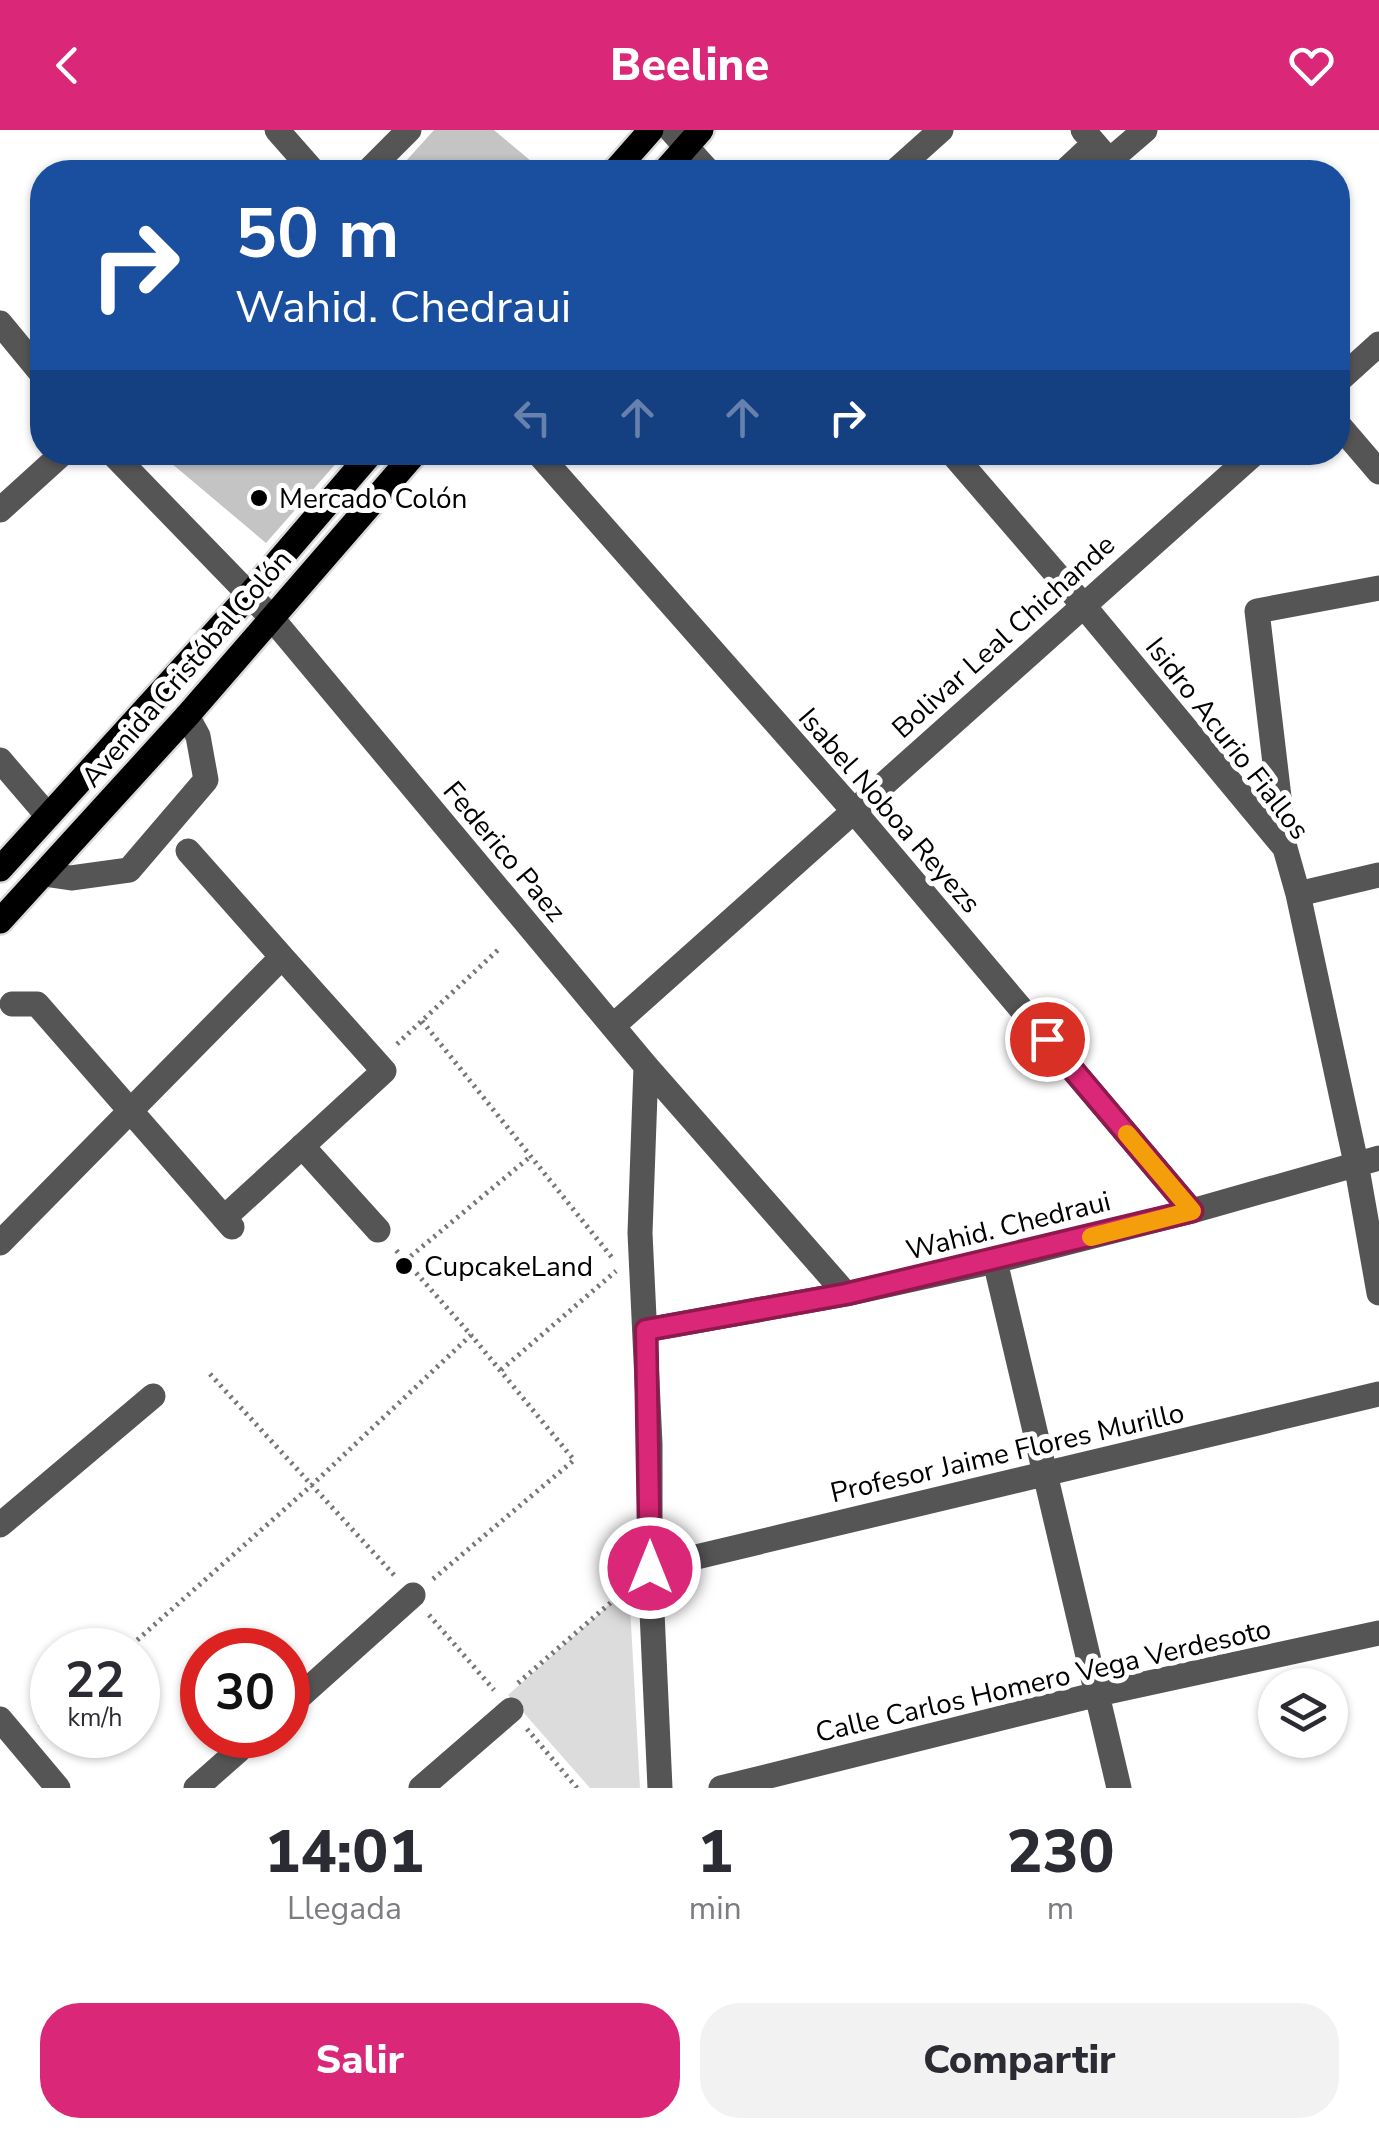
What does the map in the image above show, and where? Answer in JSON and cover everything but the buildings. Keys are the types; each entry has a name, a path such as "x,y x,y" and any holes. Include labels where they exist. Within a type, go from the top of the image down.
{"main road":[{"path":"625,160 651,130"},
{"path":"671,160 686,136"},
{"name":"Avenida Cristóbal Colón","path":"0,869 250,594 361,465"},
{"name":"Avenida Cristóbal Colón","path":"0,921 186,716 404,465"}],"street":[{"path":"277,130 303,160"},
{"path":"379,160 409,130"},
{"path":"907,160 941,130"},
{"path":"1101,152 1145,130"},
{"path":"686,136 701,160"},
{"path":"0,323 30,359"},
{"path":"1350,370 1379,344"},
{"path":"1350,438 1379,472"},
{"path":"0,510 50,465"},
{"name":"Federico Paez","path":"124,465 270,616 646,1066 846,1294"},
{"name":"Isabel Noboa Reyezs","path":"548,465 853,810 1192,1211"},
{"name":"Isidro Acurio Fiallos","path":"963,465 1084,604 1284,848 1367,1160 1378,1278"},
{"name":"Bolivar Leal Chichande","path":"613,1026 1241,465"},
{"path":"1284,848 1256,611 1379,588"},
{"path":"44,874 72,878 130,870 206,780 198,736 186,716"},
{"path":"0,760 48,816"},
{"path":"12,1004 36,1004 228,1222 302,1146 384,1071 188,851"},
{"path":"1298,894 1379,875"},
{"path":"0,1243 282,957"},
{"path":"646,1066 640,1233 660,1788"},
{"path":"302,1146 378,1230"},
{"name":"Wahid. Chedraui","path":"646,1330 846,1294 996,1261 1192,1211 1367,1160"},
{"path":"996,1261 1119,1788"},
{"name":"Profesor Jaime Flores Murillo","path":"650,1568 1379,1394"},
{"path":"0,1525 153,1396"},
{"path":"310,1687 413,1595"},
{"name":"Calle Carlos Homero Vega Verdesoto","path":"721,1788 1098,1694 1379,1633"},
{"path":"421,1788 506,1704"},
{"path":"0,1718 58,1788"},
{"path":"196,1788 230,1758"}],"path":[{"path":"376,1063 500,949"},
{"path":"422,1021 620,1268 501,1370"},
{"path":"405,1261 531,1156"},
{"path":"378,1230 472,1335 574,1460 413,1595"},
{"path":"151,1628 472,1335"},
{"path":"210,1374 413,1595 577,1788"},
{"path":"506,1704 629,1587"}],"shaded area":[{"path":"629,1587 640,1788 590,1788 508,1695"}],"slow traffic":[{"path":"1091,1237 1192,1211 1127,1134"}],"place":[{"name":"Mercado Colón","path":"259,498"},
{"name":"CupcakeLand","path":"404,1266"}],"route":[{"path":"650,1568 646,1330 846,1294 1192,1211 1047,1039"}]}
